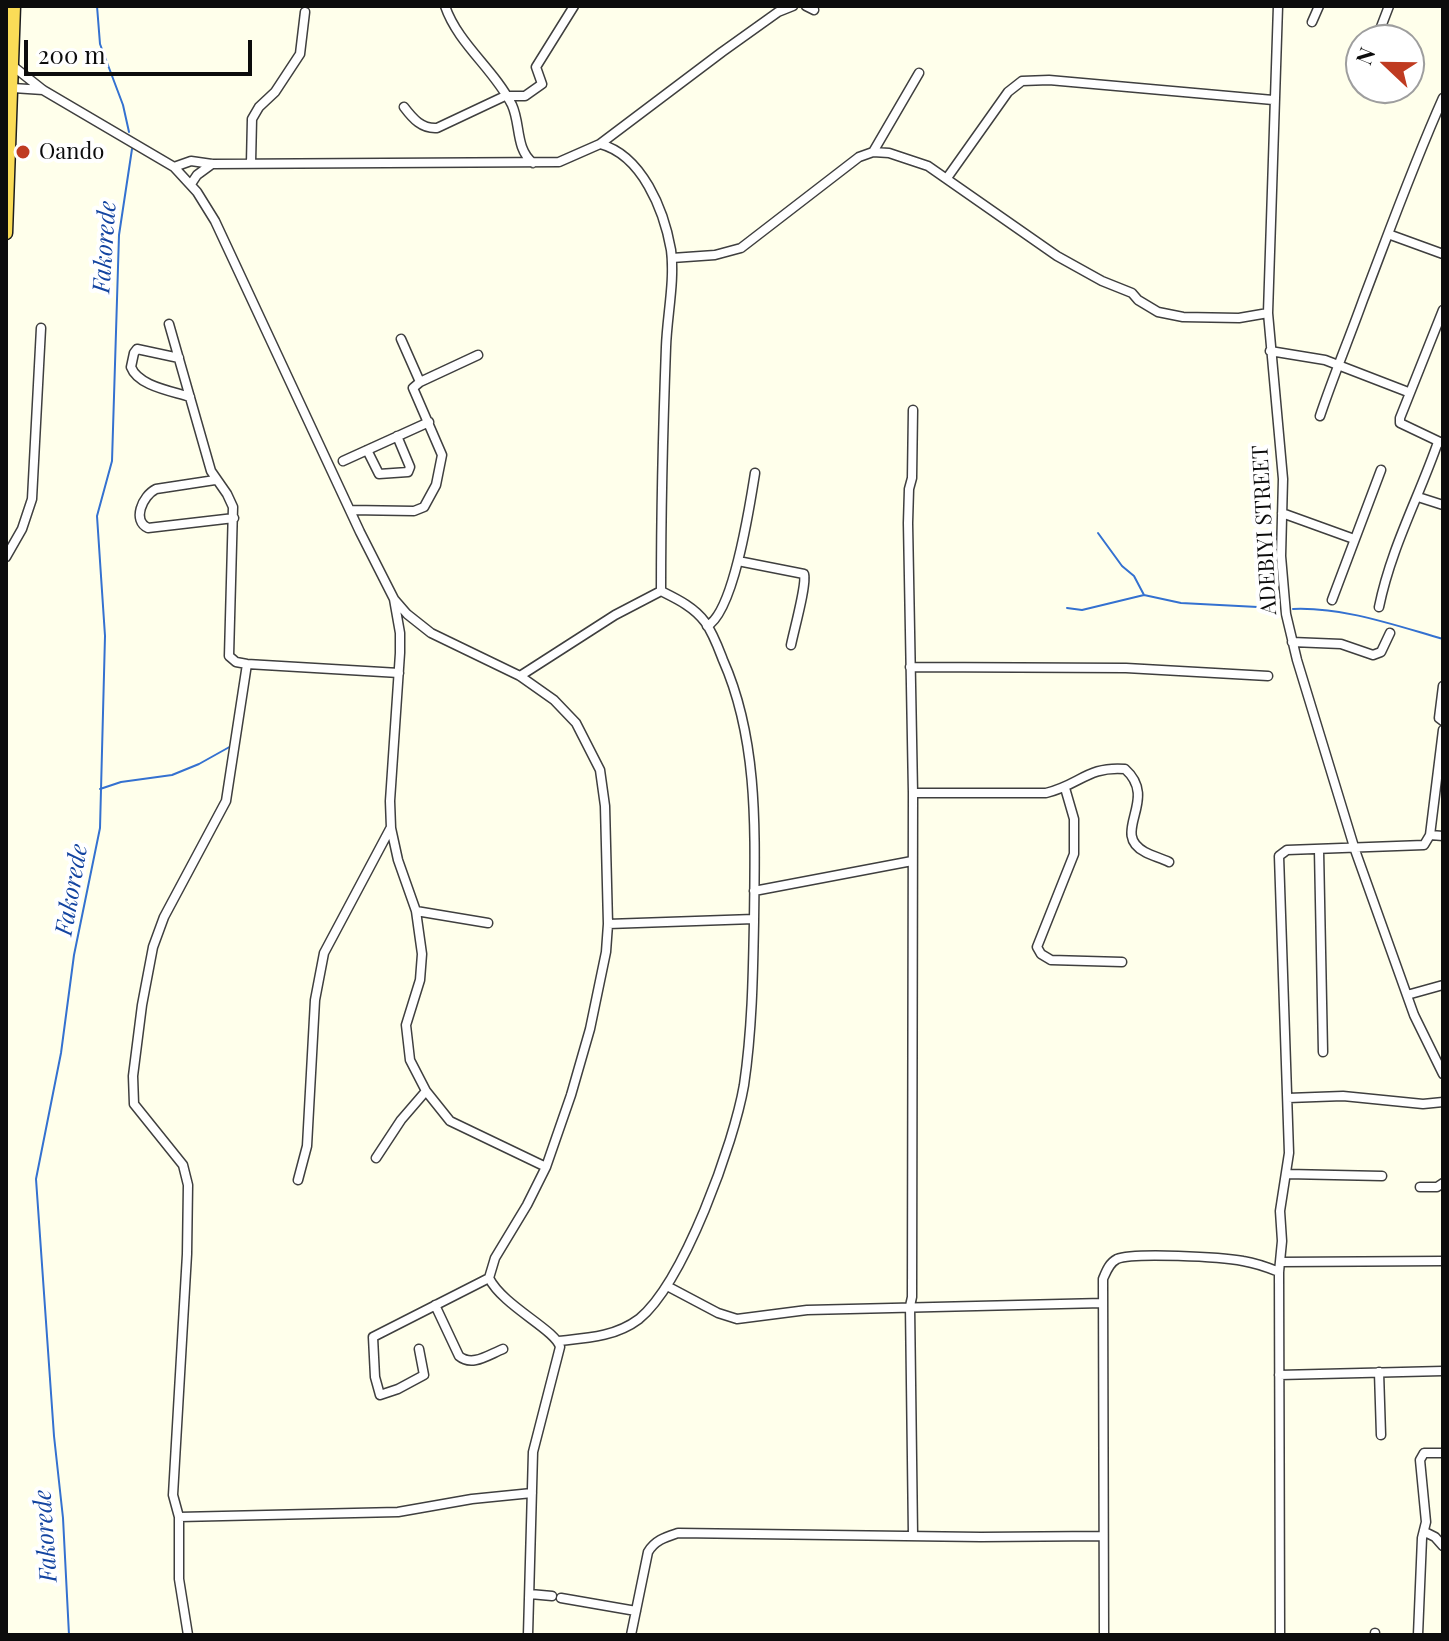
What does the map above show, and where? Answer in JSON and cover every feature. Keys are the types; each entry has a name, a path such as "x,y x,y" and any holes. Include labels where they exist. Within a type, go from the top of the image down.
{"highway":[{"path":"6,233 14,6"}],"street":[{"path":"445,6 460,35 505,96 516,119 522,151 533,163"},
{"path":"404,107 429,129 505,96 525,96 542,84 536,67 574,6"},
{"path":"174,167 191,161 212,164 559,162 600,144 722,52 778,12 793,6"},
{"name":"ADEBIYI STREET","path":"1278,6 1268,313 1283,479 1281,556 1286,614 1355,850 1407,995 1427,1045 1443,1074"},
{"path":"1312,22 1319,6"},
{"path":"251,163 252,119 297,60 305,12"},
{"path":"14,67 43,90 174,167 191,184 215,221 239,269 394,599 431,633 520,676 566,710 596,759 604,786 608,924 606,952 588,1039 546,1167 495,1258 489,1278 373,1337 375,1377 380,1395 424,1375 426,1372 419,1349"},
{"path":"873,152 919,73"},
{"path":"947,178 1000,100 1022,81 1049,80 1273,100"},
{"path":"13,88 43,90"},
{"path":"1320,416 1336,364 1443,98"},
{"path":"507,163 520,143"},
{"path":"600,144 620,151 649,187 664,225 672,258 666,344 661,591"},
{"path":"672,258 715,255 741,248 843,168 873,152 916,161 947,178 1057,256 1111,286 1132,293 1158,312 1183,317 1239,318 1268,313"},
{"path":"191,184 212,164"},
{"path":"1388,234 1443,254"},
{"path":"1379,607 1395,547 1440,443 1400,423 1408,392 1443,310"},
{"path":"169,324 215,480 227,494 234,518 228,645 232,660 247,664 399,673"},
{"path":"6,557 22,529 32,499 41,328"},
{"path":"401,339 420,382"},
{"path":"179,358 137,349 131,367 137,377 190,397"},
{"path":"1270,351 1325,360 1408,392"},
{"path":"350,510 414,511 424,507 436,485 442,455 413,391 420,382 478,355"},
{"path":"913,410 908,512 913,793 910,1306 913,1535"},
{"path":"343,461 429,422"},
{"path":"367,450 379,474 408,472 410,467 397,436"},
{"path":"1332,600 1381,470"},
{"path":"707,626 719,616 738,561 755,473"},
{"path":"215,480 149,492 141,510 141,523 148,528 234,518"},
{"path":"1418,497 1443,505"},
{"path":"1282,513 1354,539"},
{"path":"738,561 804,574 806,584 797,610 791,645"},
{"path":"489,1278 508,1303 558,1341 597,1337 628,1326 654,1304 667,1286 707,1205 735,1123 749,1037 754,919 751,775 746,731 731,677 707,626 696,611 661,591"},
{"path":"520,676 615,615 661,591"},
{"path":"394,599 400,633 391,828 398,860 416,911 422,968 406,1025 410,1060 426,1091 456,1126 546,1167"},
{"path":"1292,642 1341,644 1373,655 1381,652 1390,633"},
{"path":"188,1635 179,1579 179,1517 173,1495 173,1463 187,1254 188,1185 183,1165 134,1104 133,1076 153,947 164,917 226,801 247,664"},
{"path":"910,667 1126,668 1268,676"},
{"path":"1443,686 1439,718 1443,721"},
{"path":"1280,1635 1279,1272 1280,1211 1287,1174 1288,1098 1278,859 1280,853 1287,850 1355,850 1424,845 1430,835 1443,730"},
{"path":"913,793 1046,793 1065,788 1099,769 1125,769 1134,779 1139,792 1131,829 1133,841 1145,853 1169,862"},
{"path":"1065,788 1074,819 1074,854 1037,947 1041,954 1051,960 1122,962"},
{"path":"298,1180 307,1146 315,1000 324,953 391,828"},
{"path":"1430,835 1443,836"},
{"path":"1319,850 1323,1052"},
{"path":"754,891 912,861"},
{"path":"416,911 488,923"},
{"path":"608,924 754,919"},
{"path":"1407,995 1443,985"},
{"path":"376,1158 401,1120 426,1091"},
{"path":"1288,1098 1343,1096 1423,1104 1443,1102"},
{"path":"1287,1174 1382,1176"},
{"path":"1420,1187 1437,1187 1443,1183"},
{"path":"1104,1635 1103,1279 1107,1269 1113,1261 1121,1258 1227,1258 1279,1272"},
{"path":"1280,1262 1443,1261"},
{"path":"667,1286 718,1313 737,1319 791,1311 1103,1303"},
{"path":"435,1305 459,1356 464,1360 470,1362 503,1349"},
{"path":"528,1635 533,1452 559,1355 558,1341"},
{"path":"1279,1375 1443,1371"},
{"path":"1379,1372 1381,1435"},
{"path":"1418,1635 1419,1569 1426,1513 1420,1458 1428,1452 1443,1453"},
{"path":"179,1517 398,1512 472,1499 532,1493"},
{"path":"1425,1532 1429,1532 1443,1546"},
{"path":"631,1635 648,1552 661,1539 678,1533 1103,1536"},
{"path":"530,1594 636,1611"}],"waterway":[{"name":"Fakorede","path":"97,6 100,44 123,105 129,132"},
{"name":"Fakorede","path":"69,1635 63,1518 54,1436 36,1179 61,1053 74,955 100,828 105,636 97,516 112,461 119,235 132,149"},
{"path":"1098,533 1122,566 1134,576 1144,595"},
{"path":"1067,608 1082,610 1144,595 1181,603 1277,608"},
{"path":"1293,609 1350,614 1443,639"},
{"path":"100,789 121,782 172,775 233,745"}],"place":[{"name":"Oando","path":"23,152"}]}
